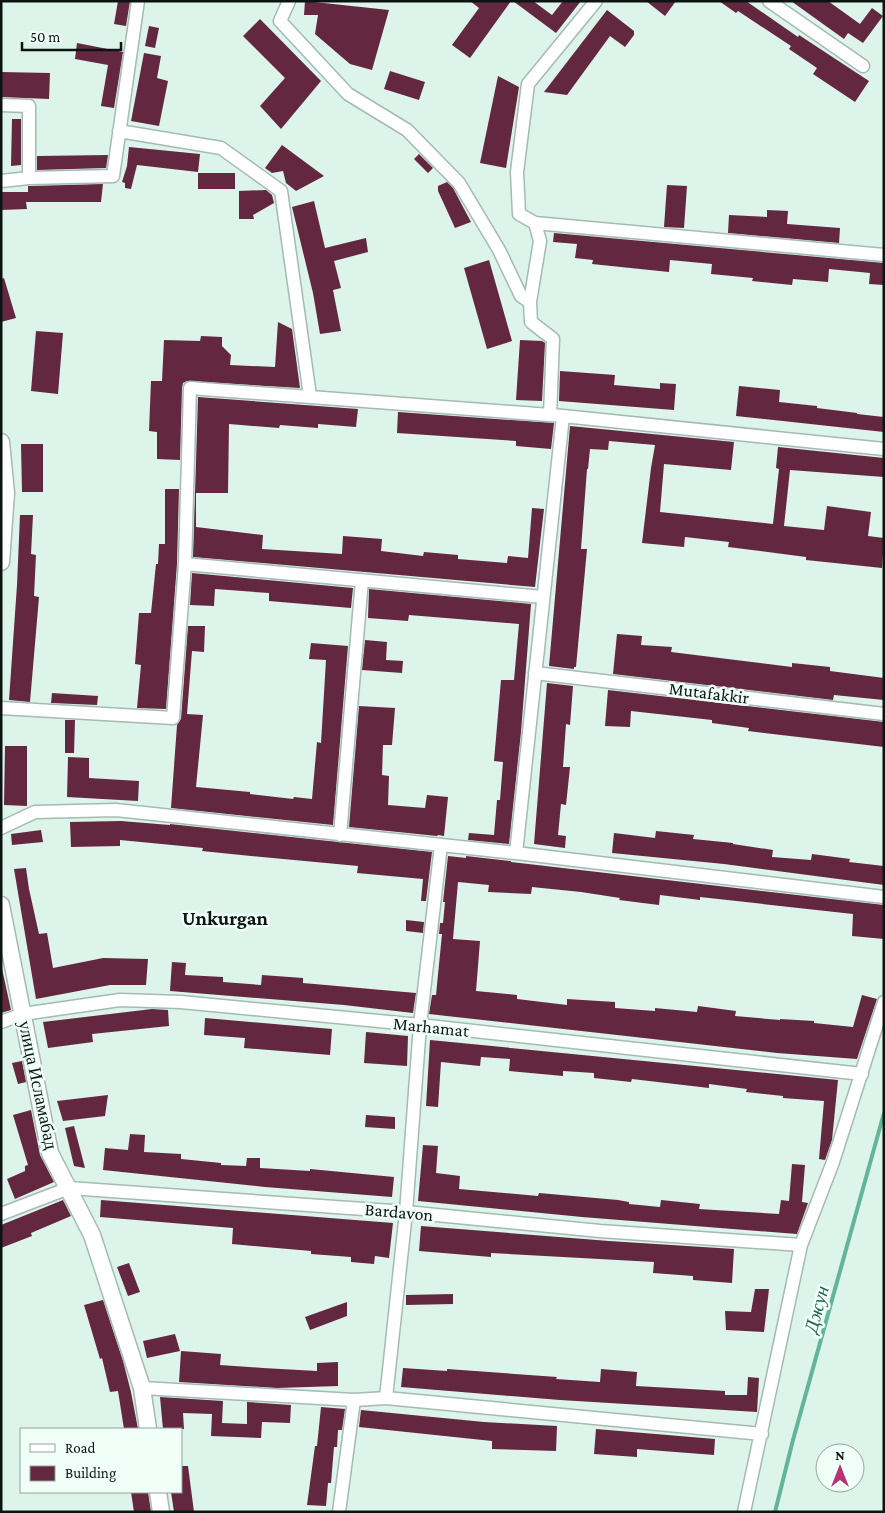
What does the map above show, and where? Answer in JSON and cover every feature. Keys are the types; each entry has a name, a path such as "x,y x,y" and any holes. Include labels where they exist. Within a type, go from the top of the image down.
{"street":[{"path":"1,181 29,178 113,176 138,1"},
{"path":"289,1 280,21 341,88 407,130 459,183 499,250 521,296 530,302"},
{"path":"596,1 528,84 517,172 518,214 535,223 884,255"},
{"path":"769,1 863,66"},
{"path":"1,106 29,106 29,178"},
{"path":"119,131 221,148 281,192 310,396"},
{"path":"535,223 540,241 530,302 531,322 553,339 550,415"},
{"path":"1,708 173,718 185,564 190,388 563,416 884,449"},
{"path":"516,853 563,416"},
{"path":"1,562 6,493 2,444"},
{"path":"185,564 544,597"},
{"path":"340,836 362,580"},
{"name":"Mutafakkir","path":"534,673 884,714"},
{"path":"1,828 35,812 116,810 340,836 516,853 884,897"},
{"path":"386,1398 406,1212 420,1025 441,845"},
{"name":"улица Исламабад","path":"1,905 50,1153 92,1235 142,1388 148,1428"},
{"name":"Marhamat","path":"1,1022 23,1014 120,1000 181,1002 420,1025 862,1074"},
{"path":"744,1512 801,1245 833,1162 884,1002"},
{"name":"Bardavon","path":"1,1214 69,1188 406,1212 591,1230 801,1245"},
{"path":"142,1388 354,1400 386,1398 762,1434"},
{"path":"339,1512 354,1400"},
{"path":"158,1493 161,1512"}],"building":[{"path":"118,1 130,1 126,26 114,24"},
{"path":"305,1 389,10 372,70 350,64 315,34 318,15 304,15"},
{"path":"470,1 511,1 470,58 452,45 479,8"},
{"path":"513,1 533,1 552,15 563,1 581,1 556,33"},
{"path":"646,1 676,1 665,16"},
{"path":"719,1 746,1 798,37 799,35 869,81 855,102 813,74 817,68 789,49 791,46 738,11 736,13"},
{"path":"791,1 828,1 860,24 872,8 883,16 863,43 848,33 844,39"},
{"path":"607,10 634,31 634,35 625,47 610,36 567,95 544,92"},
{"path":"260,19 321,81 281,129 260,106 285,78 243,36"},
{"path":"149,26 159,28 155,48 145,46"},
{"path":"77,43 123,52 114,108 101,106 108,65 75,59"},
{"path":"144,53 161,56 157,78 168,81 159,126 131,121"},
{"path":"390,71 425,82 419,100 384,89"},
{"path":"1,72 50,73 49,99 1,97"},
{"path":"498,76 519,87 506,168 480,163"},
{"path":"12,119 21,119 21,165 11,166"},
{"path":"282,145 324,176 296,191 286,183 283,171 272,173 265,168"},
{"path":"129,147 200,154 198,172 137,165 131,189 125,188 125,183 122,182 127,166"},
{"path":"419,154 433,168 428,173 414,159"},
{"path":"108,155 106,168 37,170 37,156"},
{"path":"198,173 235,173 235,189 198,189"},
{"path":"447,182 453,188 471,222 455,228 438,191 438,186"},
{"path":"103,184 101,202 26,202 27,209 1,210 1,192 28,192 28,186"},
{"path":"667,185 687,186 684,228 664,227"},
{"path":"266,190 272,195 274,203 253,215 254,219 239,219 239,191"},
{"path":"314,201 325,248 366,238 368,252 334,261 341,288 333,290 341,331 320,334 313,293 292,207"},
{"path":"767,210 788,211 787,224 840,228 839,243 728,233 729,215 767,217"},
{"path":"554,233 884,263 884,285 869,284 870,273 829,269 828,282 793,279 792,285 752,281 753,278 711,274 712,264 670,260 669,272 592,264 593,260 575,258 577,244 553,242"},
{"path":"489,260 512,341 487,349 464,268"},
{"path":"4,278 16,318 1,322 1,279"},
{"path":"278,322 292,329 300,388 187,381 183,383 182,388 180,460 157,459 157,432 149,431 151,381 162,381 164,340 200,341 201,336 222,337 222,346 231,355 230,365 275,367"},
{"path":"36,331 63,333 58,394 31,391"},
{"path":"520,340 542,341 545,343 542,401 516,400"},
{"path":"560,371 615,375 614,385 660,389 660,383 676,384 674,410 559,401"},
{"path":"739,386 780,390 779,402 884,417 884,432 736,416"},
{"path":"198,397 358,409 356,427 318,424 318,428 280,425 279,428 229,424 228,493 196,493 196,527 263,535 262,549 342,554 343,536 382,539 381,551 423,556 424,552 458,555 458,559 507,563 508,556 528,558 532,508 544,509 535,587 193,557"},
{"path":"398,412 554,423 551,449 516,446 516,441 397,433"},
{"path":"570,426 734,442 731,470 664,464 660,512 773,524 779,469 776,468 778,447 884,458 884,477 790,470 784,526 824,530 827,506 871,512 868,536 884,538 882,568 806,560 806,557 728,547 729,542 685,537 684,547 642,543 655,445 609,441 608,450 590,449 587,469 581,549 587,549 576,667 574,669 549,666"},
{"path":"21,444 43,444 43,492 22,492"},
{"path":"165,489 179,489 177,564 166,709 137,708 141,665 135,664 139,613 151,613 159,544 165,544"},
{"path":"20,515 33,515 31,554 36,555 34,596 39,597 30,702 9,700"},
{"path":"192,573 353,588 351,608 269,601 269,593 215,589 214,606 190,605"},
{"path":"369,589 531,604 521,732 509,844 468,840 469,833 494,835 497,800 500,800 503,762 494,761 501,680 514,680 519,624 409,615 408,621 368,618"},
{"path":"188,626 205,626 204,652 192,651 187,714 203,715 196,787 250,792 250,794 293,799 294,797 312,799 317,742 321,743 326,660 309,659 311,643 348,646 333,825 171,808 177,725 181,719"},
{"path":"617,634 642,636 641,645 672,647 671,652 792,667 792,663 830,667 830,671 884,678 884,700 834,695 833,700 613,674"},
{"path":"365,640 387,642 386,660 403,661 402,673 362,670"},
{"path":"547,683 573,686 570,725 566,724 563,767 570,767 566,805 561,804 558,835 566,836 565,848 534,844"},
{"path":"608,690 884,722 884,747 748,731 749,728 712,723 712,720 631,711 630,727 605,726"},
{"path":"52,693 98,696 97,705 51,703"},
{"path":"359,706 395,708 392,745 383,745 382,775 389,776 388,805 425,808 427,795 448,797 444,836 349,827"},
{"path":"65,720 75,720 74,753 65,753"},
{"path":"5,746 27,746 27,806 4,805"},
{"path":"68,757 89,758 89,778 139,781 138,801 67,797"},
{"path":"121,821 170,824 432,852 426,901 421,901 423,879 357,873 358,866 202,851 203,848 120,840 120,846 71,847 70,822"},
{"path":"41,830 43,842 12,845 11,834"},
{"path":"656,831 694,835 693,839 773,850 772,857 811,860 812,854 850,859 849,862 884,866 884,885 724,864 612,853 614,833 655,838"},
{"path":"448,856 511,861 884,905 884,939 852,936 853,914 700,897 700,900 660,895 659,905 619,900 620,898 581,892 532,887 531,894 488,892 489,885 458,882 453,939 480,941 476,991 517,995 517,999 567,1005 567,999 615,1002 615,1008 655,1011 655,1008 697,1012 698,1006 736,1011 735,1016 814,1021 814,1023 853,1027 862,995 877,999 857,1059 777,1053 429,1014 432,995 436,995 442,934 439,934 440,923 443,923 445,902 443,902"},
{"path":"26,868 39,934 47,933 53,968 103,958 148,959 146,985 110,985 36,999 14,869"},
{"path":"406,920 424,922 423,933 406,931"},
{"path":"172,962 186,963 185,975 223,977 223,982 261,985 262,975 303,978 303,983 416,993 413,1013 344,1005 170,991"},
{"path":"1,964 11,1010 1,1013"},
{"path":"152,1009 168,1010 169,1026 92,1034 93,1042 48,1048 43,1022"},
{"path":"205,1018 332,1029 330,1055 244,1048 245,1038 204,1035"},
{"path":"366,1032 408,1036 407,1066 364,1063"},
{"path":"430,1040 838,1080 832,1140 825,1160 819,1159 824,1101 783,1098 783,1096 746,1092 747,1089 709,1084 709,1088 632,1079 631,1082 594,1078 594,1073 563,1071 563,1076 509,1071 510,1059 481,1057 480,1066 441,1062 438,1107 426,1106"},
{"path":"22,1061 26,1082 18,1084 12,1063"},
{"path":"108,1095 105,1116 63,1121 57,1101"},
{"path":"31,1110 40,1155 54,1182 15,1199 7,1179 25,1171 25,1166 28,1165 13,1115"},
{"path":"366,1115 395,1117 395,1129 365,1127"},
{"path":"74,1126 85,1168 74,1166 65,1128"},
{"path":"130,1134 145,1135 144,1152 181,1154 181,1159 221,1163 221,1165 246,1166 247,1158 260,1158 260,1168 310,1171 310,1169 394,1177 392,1197 265,1187 103,1170 105,1148 128,1150"},
{"path":"423,1145 438,1146 436,1173 460,1176 459,1189 538,1196 539,1193 618,1200 629,1202 629,1204 660,1207 661,1200 700,1204 699,1209 779,1214 781,1200 789,1201 792,1164 805,1165 802,1202 808,1203 797,1234 582,1217 418,1201"},
{"path":"63,1200 71,1216 31,1233 32,1236 1,1248 1,1225"},
{"path":"101,1200 393,1223 389,1258 375,1256 374,1264 351,1262 351,1257 311,1254 311,1251 232,1244 233,1228 100,1217"},
{"path":"421,1226 734,1249 732,1283 693,1280 693,1276 653,1273 654,1262 491,1253 491,1257 419,1251"},
{"path":"129,1263 140,1292 128,1296 117,1267"},
{"path":"755,1289 769,1289 764,1332 726,1330 725,1311 751,1312"},
{"path":"453,1294 453,1304 406,1305 406,1295"},
{"path":"103,1300 123,1361 138,1428 124,1428 118,1391 110,1392 102,1358 100,1359 84,1305"},
{"path":"347,1302 347,1316 310,1330 305,1317"},
{"path":"175,1334 180,1351 147,1358 143,1341"},
{"path":"181,1351 221,1354 220,1365 317,1371 317,1363 338,1362 338,1386 277,1388 179,1382"},
{"path":"403,1368 447,1371 447,1369 600,1382 601,1369 637,1372 636,1386 725,1391 725,1395 747,1395 748,1377 759,1378 757,1412 560,1400 401,1387"},
{"path":"160,1397 223,1401 222,1423 247,1424 247,1402 291,1405 290,1423 262,1422 261,1438 211,1436 212,1414 183,1413 184,1429 163,1428"},
{"path":"321,1407 345,1409 342,1430 338,1430 337,1447 334,1447 331,1483 328,1483 326,1506 307,1505 315,1446 317,1446"},
{"path":"361,1410 484,1422 557,1426 556,1451 492,1449 492,1441 359,1427"},
{"path":"596,1429 715,1439 714,1455 637,1449 637,1457 594,1454"},
{"path":"182,1466 188,1466 194,1512 174,1512 171,1493 182,1493"},
{"path":"131,1493 148,1493 151,1512 134,1512"}],"waterway":[{"name":"Джун","path":"775,1512 793,1440 884,1113"}],"district":[{"name":"Unkurgan","path":"225,918"}]}
